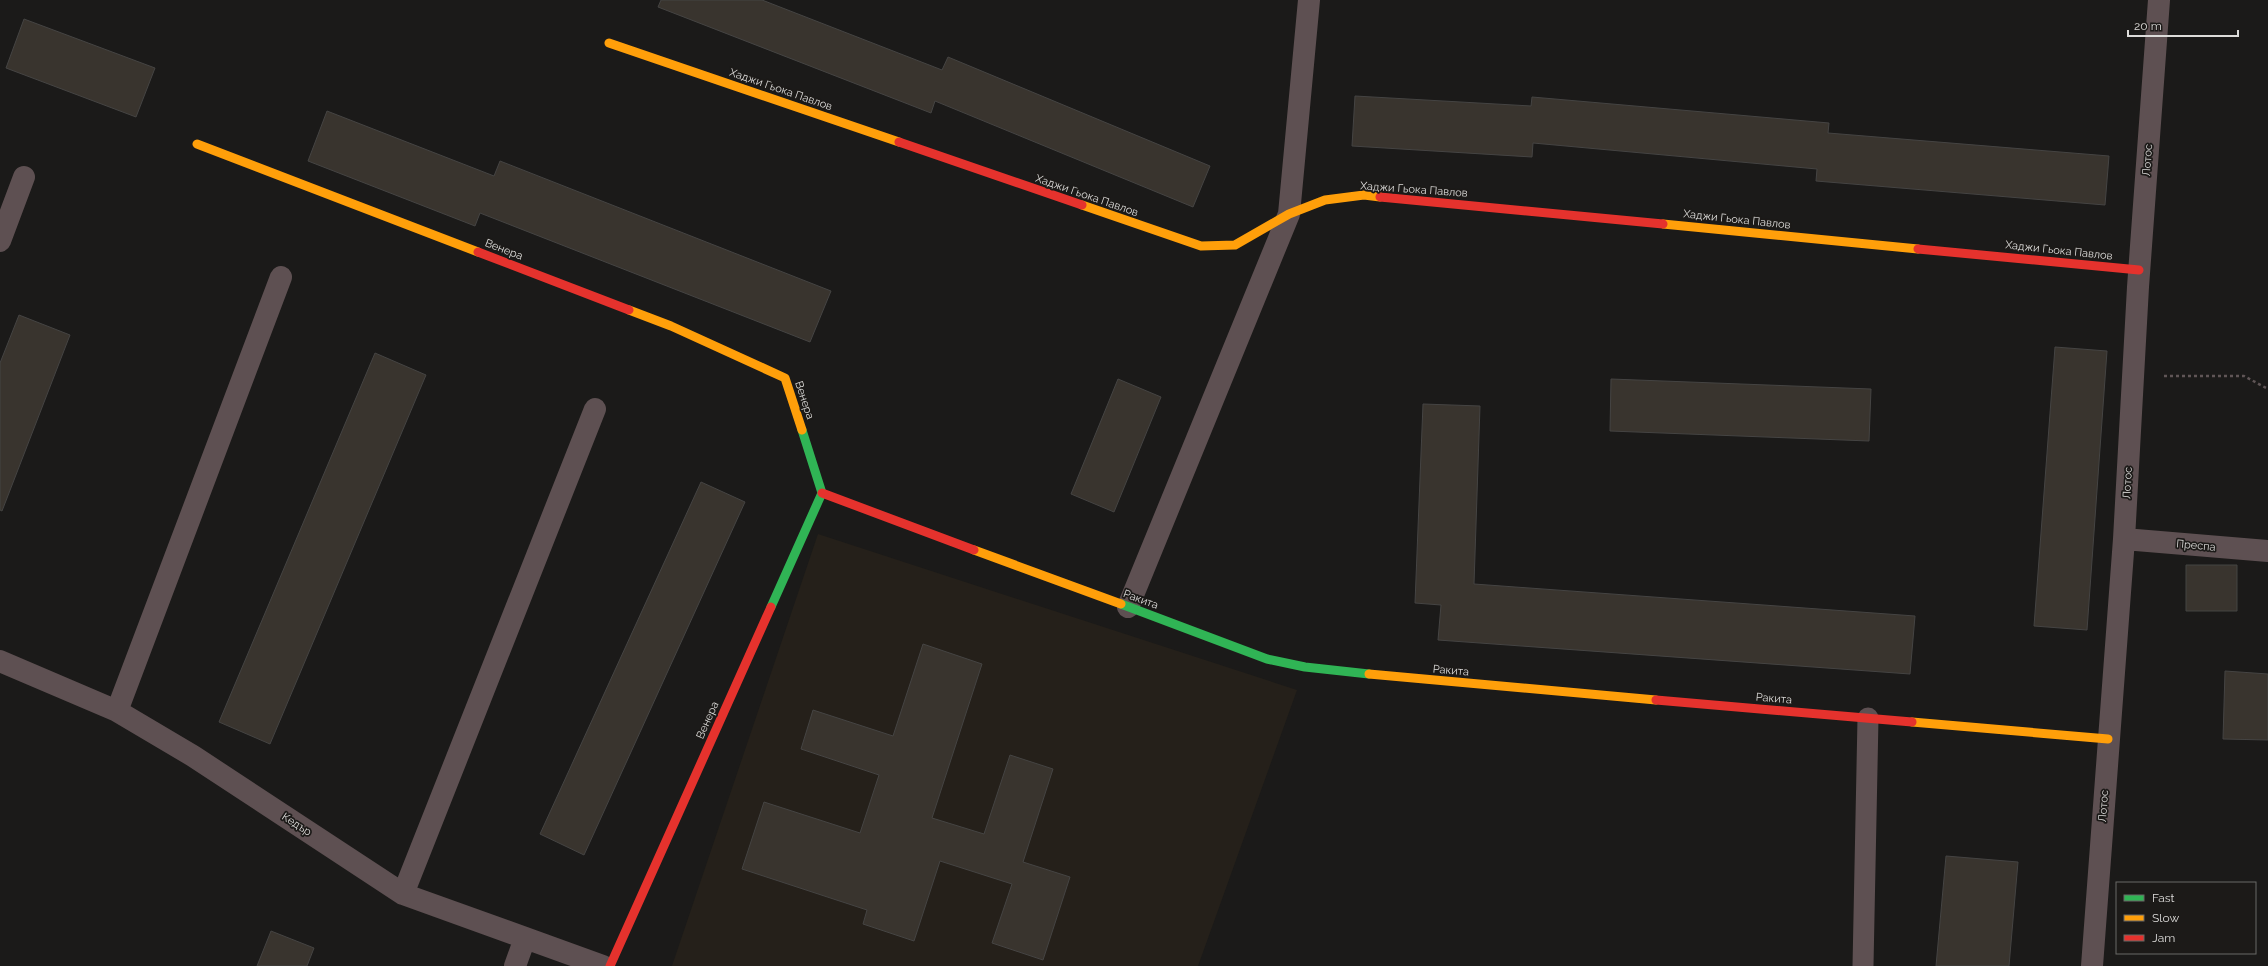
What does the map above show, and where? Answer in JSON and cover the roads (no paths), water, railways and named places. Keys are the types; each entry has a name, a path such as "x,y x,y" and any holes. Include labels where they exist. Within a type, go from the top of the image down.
{"street":[{"path":"1128,607 1289,214 1309,0"},
{"name":"Лотос","path":"2092,966 2124,539 2139,270 2159,0"},
{"name":"Хаджи Гьока Павлов","path":"609,43 1201,246 1235,245 1289,214 1325,200 1364,195 2139,270"},
{"name":"Венера","path":"197,144 671,326 785,378 822,492 610,966"},
{"path":"0,241 24,177"},
{"path":"117,711 282,277"},
{"path":"403,894 595,409"},
{"name":"Ракита","path":"822,492 1267,659 1305,667 1406,678 2108,739"},
{"name":"Преспа","path":"2124,539 2268,551"},
{"name":"Кедър","path":"0,661 117,711 193,756 403,894 603,966"},
{"path":"515,966 525,938"}],"lane":[{"path":"1863,966 1868,718"}]}
